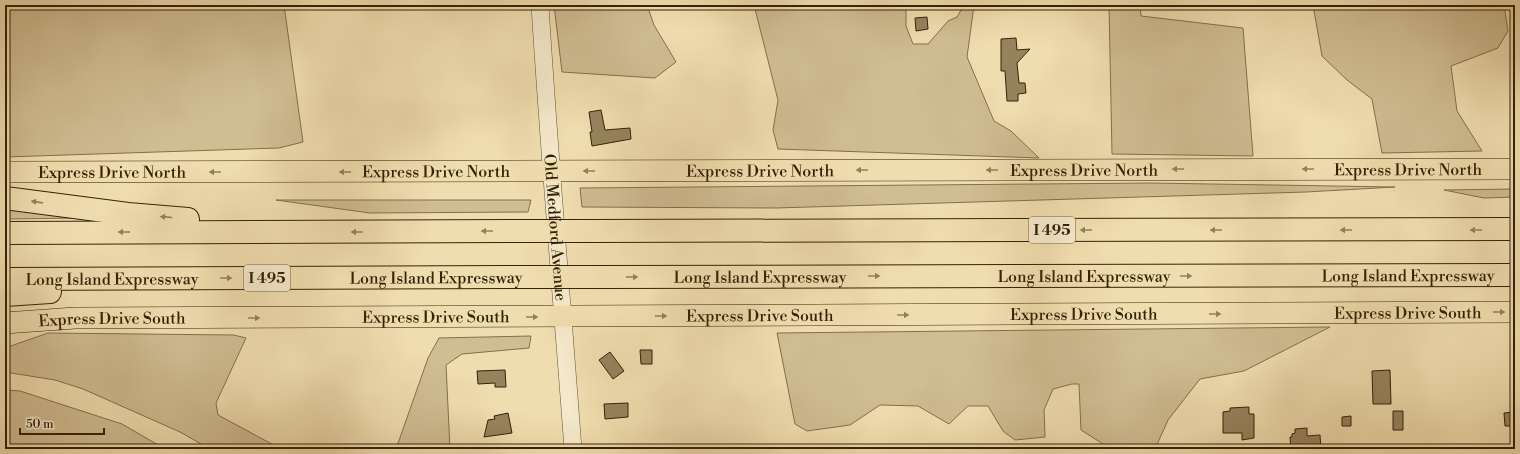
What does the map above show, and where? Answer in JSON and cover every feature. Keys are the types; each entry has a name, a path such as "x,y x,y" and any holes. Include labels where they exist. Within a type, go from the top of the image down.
{"highway":[{"path":"5,198 128,214 317,232"},
{"name":"I 495","path":"5,233 1515,230"},
{"name":"Long Island Expressway","path":"5,279 1515,275"},
{"path":"5,295 34,294 167,278"}],"main road":[{"name":"Express Drive North","path":"5,172 1515,169"},
{"name":"Express Drive South","path":"5,323 75,318 1515,312"}],"street":[{"name":"Old Medford Avenue","path":"540,5 573,449"}],"shaded area":[{"path":"5,5 284,5 303,142 279,148 5,157"},
{"path":"554,5 647,5 654,25 676,62 655,78 562,72"},
{"path":"754,5 906,5 906,26 913,44 928,44 948,21 957,17 964,5 974,5 967,57 994,121 1011,131 1039,158 778,149 773,130 778,100"},
{"path":"1109,5 1140,5 1141,16 1243,28 1253,156 1112,154"},
{"path":"1313,5 1504,5 1508,31 1498,48 1451,66 1457,111 1482,151 1382,153 1372,99 1347,80 1322,56"},
{"path":"1151,183 1395,187 1306,192 776,208 582,207 580,188"},
{"path":"1515,189 1515,197 1484,198 1444,190"},
{"path":"276,200 531,200 528,212 370,213"},
{"path":"5,207 87,218 5,219"},
{"path":"1330,327 1244,371 1200,379 1168,420 1155,449 1111,449 1081,430 1079,384 1072,384 1053,389 1044,410 1045,437 1015,440 1003,431 988,406 968,406 949,424 918,406 880,405 850,425 807,431 795,424 777,333"},
{"path":"48,333 234,335 246,338 216,403 218,415 281,449 210,449 180,432 83,389 55,380 5,372 5,348"},
{"path":"531,336 529,348 462,354 446,365 450,449 396,449 428,358 439,338"},
{"path":"5,390 20,391 122,424 165,449 5,449"}],"building":[{"path":"927,17 928,29 916,31 915,18"},
{"path":"1016,38 1017,50 1030,49 1017,63 1019,83 1025,83 1026,93 1018,94 1018,101 1007,101 1005,71 1001,71 1001,39"},
{"path":"601,110 605,130 630,128 631,139 592,146 590,132 592,132 589,112"},
{"path":"640,350 652,350 652,364 641,364"},
{"path":"610,352 624,371 613,379 599,360"},
{"path":"505,370 506,387 495,387 495,383 478,384 477,371"},
{"path":"1390,370 1391,404 1373,404 1372,371"},
{"path":"628,403 628,417 605,419 604,404"},
{"path":"1249,407 1249,414 1254,414 1254,438 1242,440 1242,433 1223,433 1223,412 1230,411 1230,408"},
{"path":"1393,411 1403,411 1403,430 1393,430"},
{"path":"1515,412 1515,426 1505,426 1504,413"},
{"path":"508,413 512,433 484,437 488,420 495,419 494,416"},
{"path":"1351,416 1351,426 1342,426 1342,417"},
{"path":"1307,428 1307,436 1320,435 1321,449 1291,449 1290,437 1292,437 1292,434 1295,433 1295,429"}]}
